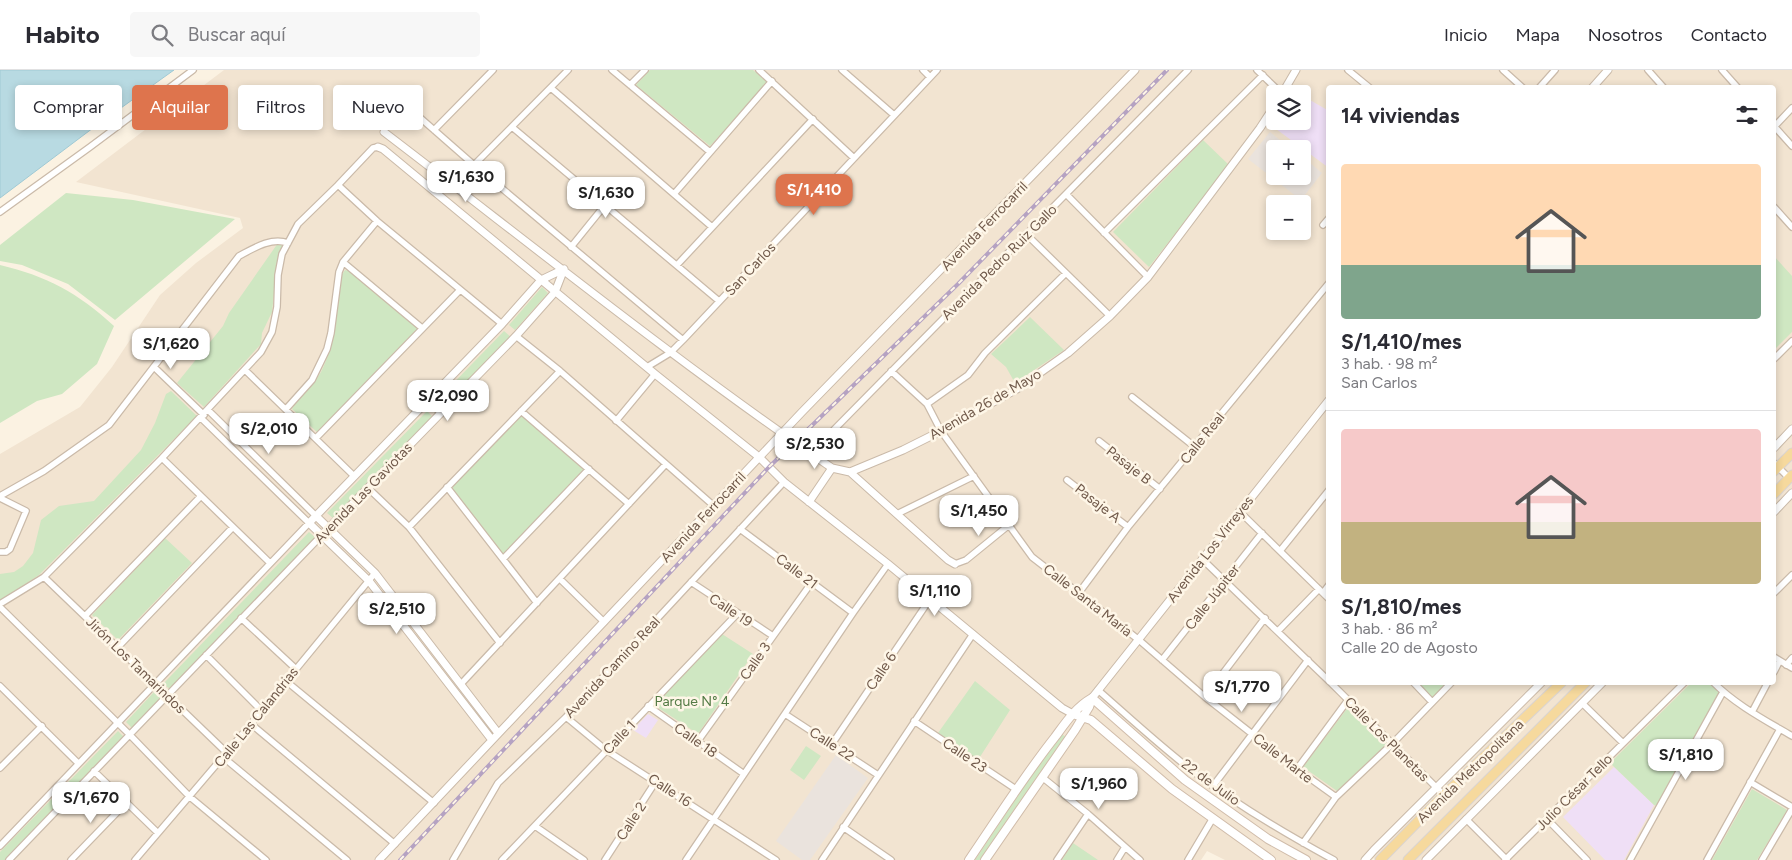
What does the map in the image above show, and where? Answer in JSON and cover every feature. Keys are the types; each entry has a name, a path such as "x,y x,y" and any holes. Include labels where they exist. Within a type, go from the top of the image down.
{"main road":[{"path":"1776,466 1792,453"},
{"path":"1776,492 1791,478"},
{"name":"Avenida Metropolitana","path":"1380,860 1444,795 1559,685"},
{"name":"Avenida Metropolitana","path":"1408,860 1583,685"},
{"path":"1092,698 1185,780 1268,839 1306,860"},
{"name":"Avenida Los Virreyes","path":"969,860 1038,758 1073,714 1083,703 1092,698"},
{"name":"Avenida Los Virreyes","path":"986,860 1084,716 1092,698"},
{"path":"1073,714 1084,716 1091,720 1172,789 1271,860"}],"street":[{"path":"0,212 193,70"},
{"path":"434,130 493,70"},
{"path":"474,165 568,70"},
{"path":"612,70 710,152"},
{"path":"630,85 645,70"},
{"path":"759,70 854,158"},
{"path":"842,70 894,115"},
{"path":"923,70 930,76"},
{"name":"San Carlos","path":"647,367 670,353 937,70"},
{"name":"Avenida Ferrocarril","path":"379,860 759,457 1135,70"},
{"name":"Avenida Pedro Ruiz Gallo","path":"810,454 1188,70"},
{"path":"1257,70 1273,85"},
{"path":"1287,85 1296,70"},
{"path":"1348,70 1366,85"},
{"path":"1503,70 1520,85"},
{"path":"1542,85 1555,70"},
{"path":"1595,85 1608,70"},
{"path":"1648,70 1661,85"},
{"path":"1722,70 1735,85"},
{"path":"1104,233 1263,75"},
{"path":"674,194 772,81"},
{"path":"551,88 712,227"},
{"path":"1776,125 1792,108"},
{"path":"676,265 813,119"},
{"name":"Avenida 26 de Mayo","path":"850,472 903,450 941,431 1017,389 1068,353 1110,316 1148,277 1266,119"},
{"path":"423,120 682,340"},
{"path":"512,127 720,301"},
{"path":"1776,129 1792,146"},
{"path":"384,132 670,353 810,454 832,468 850,472 948,560 956,564 966,560 1009,525"},
{"path":"0,604 44,576 162,458 261,352 272,332 277,307 278,275 282,254 298,224 373,148 378,147 391,155 555,292 759,457 784,482 808,502 888,564 1062,708 1073,714"},
{"path":"338,185 377,221 502,324"},
{"path":"1066,194 1148,277"},
{"path":"571,247 605,205"},
{"path":"1776,210 1792,227"},
{"path":"286,409 312,380 320,367 331,334 339,272 343,262 377,221"},
{"path":"1323,225 1326,222"},
{"path":"1026,234 1110,316"},
{"path":"0,552 6,552 10,549 26,512 0,497 44,471 109,425 239,256 262,244 273,241 278,240 288,243"},
{"path":"343,262 422,328"},
{"name":"Avenida Las Gaviotas","path":"0,846 117,722 502,324 541,280 564,270"},
{"name":"Avenida Las Gaviotas","path":"9,860 241,618 516,336 555,292 564,270"},
{"path":"927,404 968,375 985,353 1066,273"},
{"name":"Calle Real","path":"1078,594 1128,527 1326,288"},
{"path":"316,438 460,290"},
{"path":"516,336 560,371 714,506"},
{"path":"1776,357 1792,342"},
{"path":"154,367 329,528 375,573 498,733"},
{"path":"245,370 354,476"},
{"name":"Calle Santa María","path":"891,370 927,404 941,431 1032,557 1139,640"},
{"path":"409,527 560,371"},
{"path":"616,420 656,374"},
{"path":"1132,397 1195,446"},
{"path":"427,400 441,413"},
{"name":"Avenida Los Virreyes","path":"1092,698 1326,404"},
{"path":"522,411 630,504"},
{"path":"204,414 309,523 369,581 492,740"},
{"path":"1776,446 1792,429"},
{"name":"Pasaje B","path":"1099,441 1160,489"},
{"path":"162,458 270,563"},
{"path":"461,684 666,464"},
{"path":"808,502 832,468"},
{"path":"1776,468 1791,478"},
{"path":"504,559 589,469"},
{"path":"897,514 974,476"},
{"name":"Pasaje A","path":"1067,480 1128,527"},
{"name":"Avenida Camino Real","path":"453,860 498,783 566,717 784,482"},
{"path":"447,487 537,603"},
{"path":"368,488 409,527 500,643"},
{"path":"1776,510 1792,493"},
{"path":"1280,551 1326,494"},
{"path":"85,616 201,496"},
{"path":"1239,511 1326,596"},
{"path":"118,647 233,527"},
{"name":"Calle 21","path":"740,529 853,614"},
{"name":"Calle Júpiter","path":"1162,660 1262,533"},
{"name":"Calle Los Planetas","path":"1202,559 1326,678"},
{"path":"686,860 888,564"},
{"name":"Calle Las Calandrias","path":"135,860 252,724 375,573"},
{"path":"1776,591 1792,575"},
{"name":"Jirón Los Tamarindos","path":"44,576 155,683 225,755 347,860"},
{"path":"560,579 604,622"},
{"name":"Calle 19","path":"691,582 736,614 772,636"},
{"name":"Calle 3","path":"698,741 812,582"},
{"path":"1278,631 1326,587"},
{"name":"Calle 6","path":"832,744 930,599"},
{"path":"0,608 130,734 190,797 266,860"},
{"name":"Calle 1","path":"502,860 736,614"},
{"path":"241,618 296,669"},
{"path":"1205,697 1265,618"},
{"path":"822,860 973,634"},
{"name":"Calle Marte","path":"1139,640 1205,697 1336,797"},
{"path":"206,655 262,710"},
{"path":"1776,659 1789,666 1792,658"},
{"path":"1213,786 1308,660"},
{"path":"1776,668 1779,662"},
{"path":"286,681 434,803"},
{"name":"Calle Los Planetas","path":"1333,685 1444,795"},
{"path":"1416,685 1432,702"},
{"path":"1303,843 1336,797 1392,744 1449,685"},
{"name":"Avenida Metropolitana","path":"1365,860 1539,685"},
{"path":"1426,860 1600,685"},
{"name":"Julio César Tello","path":"1506,860 1682,685"},
{"path":"1716,685 1752,712 1792,736"},
{"path":"1752,712 1766,685"},
{"path":"0,687 78,763"},
{"name":"22 de Julio","path":"1098,690 1213,786 1303,843 1334,860"},
{"path":"1630,860 1723,692"},
{"path":"1297,769 1348,700"},
{"path":"1582,703 1622,743"},
{"name":"Calle 18","path":"648,706 744,774"},
{"name":"Calle 22","path":"785,714 878,774"},
{"name":"Calle 16","path":"566,717 606,750 776,860"},
{"name":"Calle 23","path":"914,721 1017,790"},
{"path":"252,724 395,844"},
{"path":"0,768 42,726"},
{"path":"1707,860 1780,729"},
{"path":"94,771 158,833"},
{"path":"1042,777 1140,860"},
{"name":"Calle 2","path":"605,860 656,781"},
{"path":"1750,782 1792,808 1762,860"},
{"path":"71,860 127,802"},
{"path":"1057,860 1088,814"},
{"path":"1188,860 1213,818"},
{"path":"1466,819 1506,860"},
{"path":"1547,819 1587,860"},
{"path":"535,826 584,860"},
{"path":"843,828 891,860"},
{"path":"1118,860 1125,847"}],"shaded area":[{"path":"224,70 1792,70 1792,860 1375,860 1374,858 1370,860 1225,860 1207,851 1201,860 0,860 0,454 80,407 112,367 160,295 196,263 243,228 240,218 76,182 145,130 228,130 228,85 204,85"},
{"path":"1311,101 1326,109 1326,166 1311,155 1311,140 1291,140 1277,130 1311,130"},
{"path":"1270,132 1280,140 1266,140 1266,173 1248,159"},
{"path":"1311,164 1322,173 1305,195 1295,195 1282,185 1311,185"},
{"path":"648,714 658,720 646,738 633,730"},
{"path":"836,755 868,778 810,860 802,860 776,841"},
{"path":"1614,767 1654,805 1624,860 1605,860 1563,817"}],"green space":[{"path":"650,70 753,70 768,83 710,146 636,85"},
{"path":"1203,140 1229,165 1149,267 1113,232"},
{"path":"66,193 133,200 235,219 115,320 68,284 22,265 0,261 0,245"},
{"path":"278,243 284,246 276,275 272,312 262,333 261,344 204,407 177,383 223,326 229,313"},
{"path":"1776,258 1792,276 1792,332 1776,348"},
{"path":"0,265 17,269 61,287 88,304 114,326 97,364 62,394 37,401 0,423"},
{"path":"345,270 349,271 417,327 417,331 318,433 292,409 298,399 318,377 326,361 333,337 341,276"},
{"path":"542,287 548,293 515,330 509,325"},
{"path":"1030,317 1064,350 1015,383 1006,367 991,354"},
{"path":"504,331 511,337 444,406 437,400"},
{"path":"171,391 197,416 39,575 0,601 0,574 14,572 23,566 33,553 41,520 59,506 94,501 141,450 155,423 166,394"},
{"path":"427,411 433,417 334,519 327,513"},
{"path":"519,416 523,416 584,468 505,553 502,553 453,490 453,486"},
{"path":"309,532 316,538 170,689 163,684"},
{"path":"165,538 192,563 118,640 92,615"},
{"name":"Parque N° 4","path":"722,634 753,654 698,734 654,705"},
{"path":"975,681 1010,710 978,760 938,733"},
{"path":"1419,685 1445,685 1433,697"},
{"path":"1689,685 1711,685 1718,691 1719,698 1657,806 1610,763"},
{"path":"154,692 161,698 132,728 126,722"},
{"path":"1349,706 1387,744 1337,791 1303,767"},
{"path":"118,731 124,737 5,860 0,860 0,852"},
{"path":"1060,733 1066,737 982,860 975,860"},
{"path":"806,746 821,756 804,780 790,770"},
{"path":"1752,789 1787,810 1757,860 1712,860"},
{"path":"1073,843 1098,860 1062,860"}],"water":[{"path":"0,70 174,70 153,85 132,85 132,100 122,107 122,85 15,85 15,130 90,130 0,198"}],"railway":[{"path":"400,860 769,467 958,284 1167,70"}]}
